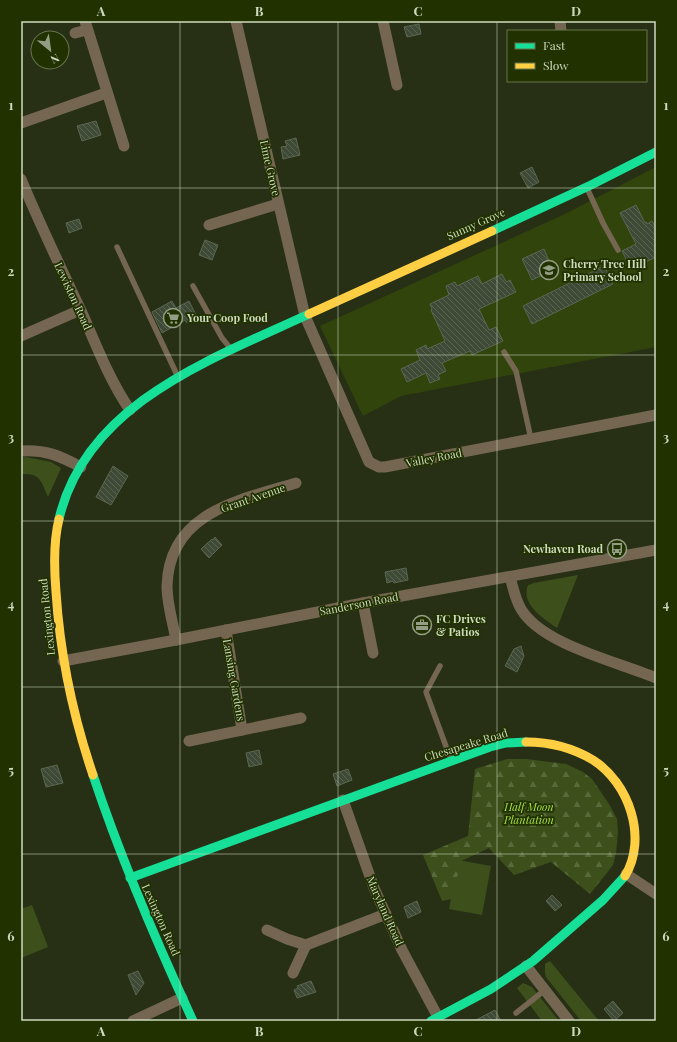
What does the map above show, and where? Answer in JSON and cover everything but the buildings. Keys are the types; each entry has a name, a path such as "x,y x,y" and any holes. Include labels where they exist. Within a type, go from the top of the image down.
{"street":[{"name":"Lime Grove","path":"236,21 305,316"},
{"path":"383,21 397,85"},
{"path":"75,33 86,25 106,93 124,146"},
{"path":"21,123 106,93"},
{"name":"Sunny Grove","path":"305,316 587,188 656,152"},
{"name":"Lewiston Road","path":"21,180 120,396 130,410"},
{"path":"209,225 278,204"},
{"path":"21,336 80,310"},
{"name":"Lexington Road","path":"193,1021 130,878 103,806 89,762 63,661 55,588 54,562 56,538 60,513 65,498 80,467 112,426 130,410 178,378 232,350 305,316"},
{"name":"Valley Road","path":"305,316 366,457 369,462 379,467 656,415"},
{"path":"21,451 50,453 65,458 80,467"},
{"name":"Grant Avenue","path":"176,640 167,587 169,565 173,554 183,538 193,525 210,513 228,504 296,483"},
{"name":"Sanderson Road","path":"63,661 362,603 510,577 592,560 656,550"},
{"path":"510,577 521,609 527,617 546,632 593,656 656,678"},
{"path":"362,603 373,653"},
{"name":"Lansing Gardens","path":"226,630 242,730"},
{"name":"Lansing Gardens","path":"189,740 301,718"},
{"name":"Chesapeake Road","path":"130,878 342,800 451,761 510,742 551,744 569,749 597,763 614,780 621,790 634,825 634,852 626,874 595,907 526,966 493,988 434,1019"},
{"name":"Maryland Road","path":"342,800 374,888 434,1019"},
{"path":"626,874 656,894"},
{"path":"267,930 286,939 306,945 386,914"},
{"path":"293,973 306,945"},
{"path":"526,966 569,1021"},
{"path":"133,1021 182,998"}],"lane":[{"path":"587,188 603,223 618,250"},
{"path":"117,248 178,378"},
{"path":"193,286 222,338 232,350"},
{"path":"504,352 516,372 531,439"},
{"path":"440,666 426,692 451,761"},
{"path":"516,1013 545,990"}],"shaded area":[{"name":"Cherry Tree Hill Primary School","path":"656,167 656,347 401,396 363,416 320,326 565,214"}],"green space":[{"path":"26,457 51,462 61,468 48,497 42,482 39,479 33,475 21,474 21,458"},
{"path":"578,575 557,628 530,605 526,592 528,585"},
{"name":"Half Moon Plantation","path":"507,759 526,759 566,764 583,772 592,779 609,804 617,819 618,832 616,853 613,865 590,894 551,862 514,875 489,848 461,861 452,899 442,901 423,855 468,836 475,769"},
{"path":"458,860 491,866 482,915 449,909"},
{"path":"32,905 48,947 21,958 21,944 23,943 21,938 21,909"},
{"path":"550,961 599,1021 581,1021 546,977 545,964"},
{"path":"523,983 532,987 559,1021 542,1021 517,988"}],"traffic: fast":[{"path":"492,231 591,185 656,152"},
{"path":"59,519 74,479 96,444 124,415 158,390 194,368 309,314"},
{"path":"130,878 490,747 506,743 526,742"},
{"path":"93,775 115,838 140,900 193,1021"},
{"path":"431,1021 491,989 533,961 603,900 625,876"}],"traffic: slow":[{"path":"309,314 492,231"},
{"path":"59,519 54,565 64,662 79,730 93,775"},
{"path":"526,742 543,743 577,752 593,760 606,770 616,782 625,797 631,812 634,829 635,845 632,861 625,876"}],"place":[{"name":"Cherry Tree Hill Primary School","path":"549,270"},
{"name":"Your Coop Food","path":"173,318"},
{"name":"Newhaven Road","path":"617,549"},
{"name":"FC Drives & Patios","path":"422,625"}]}
